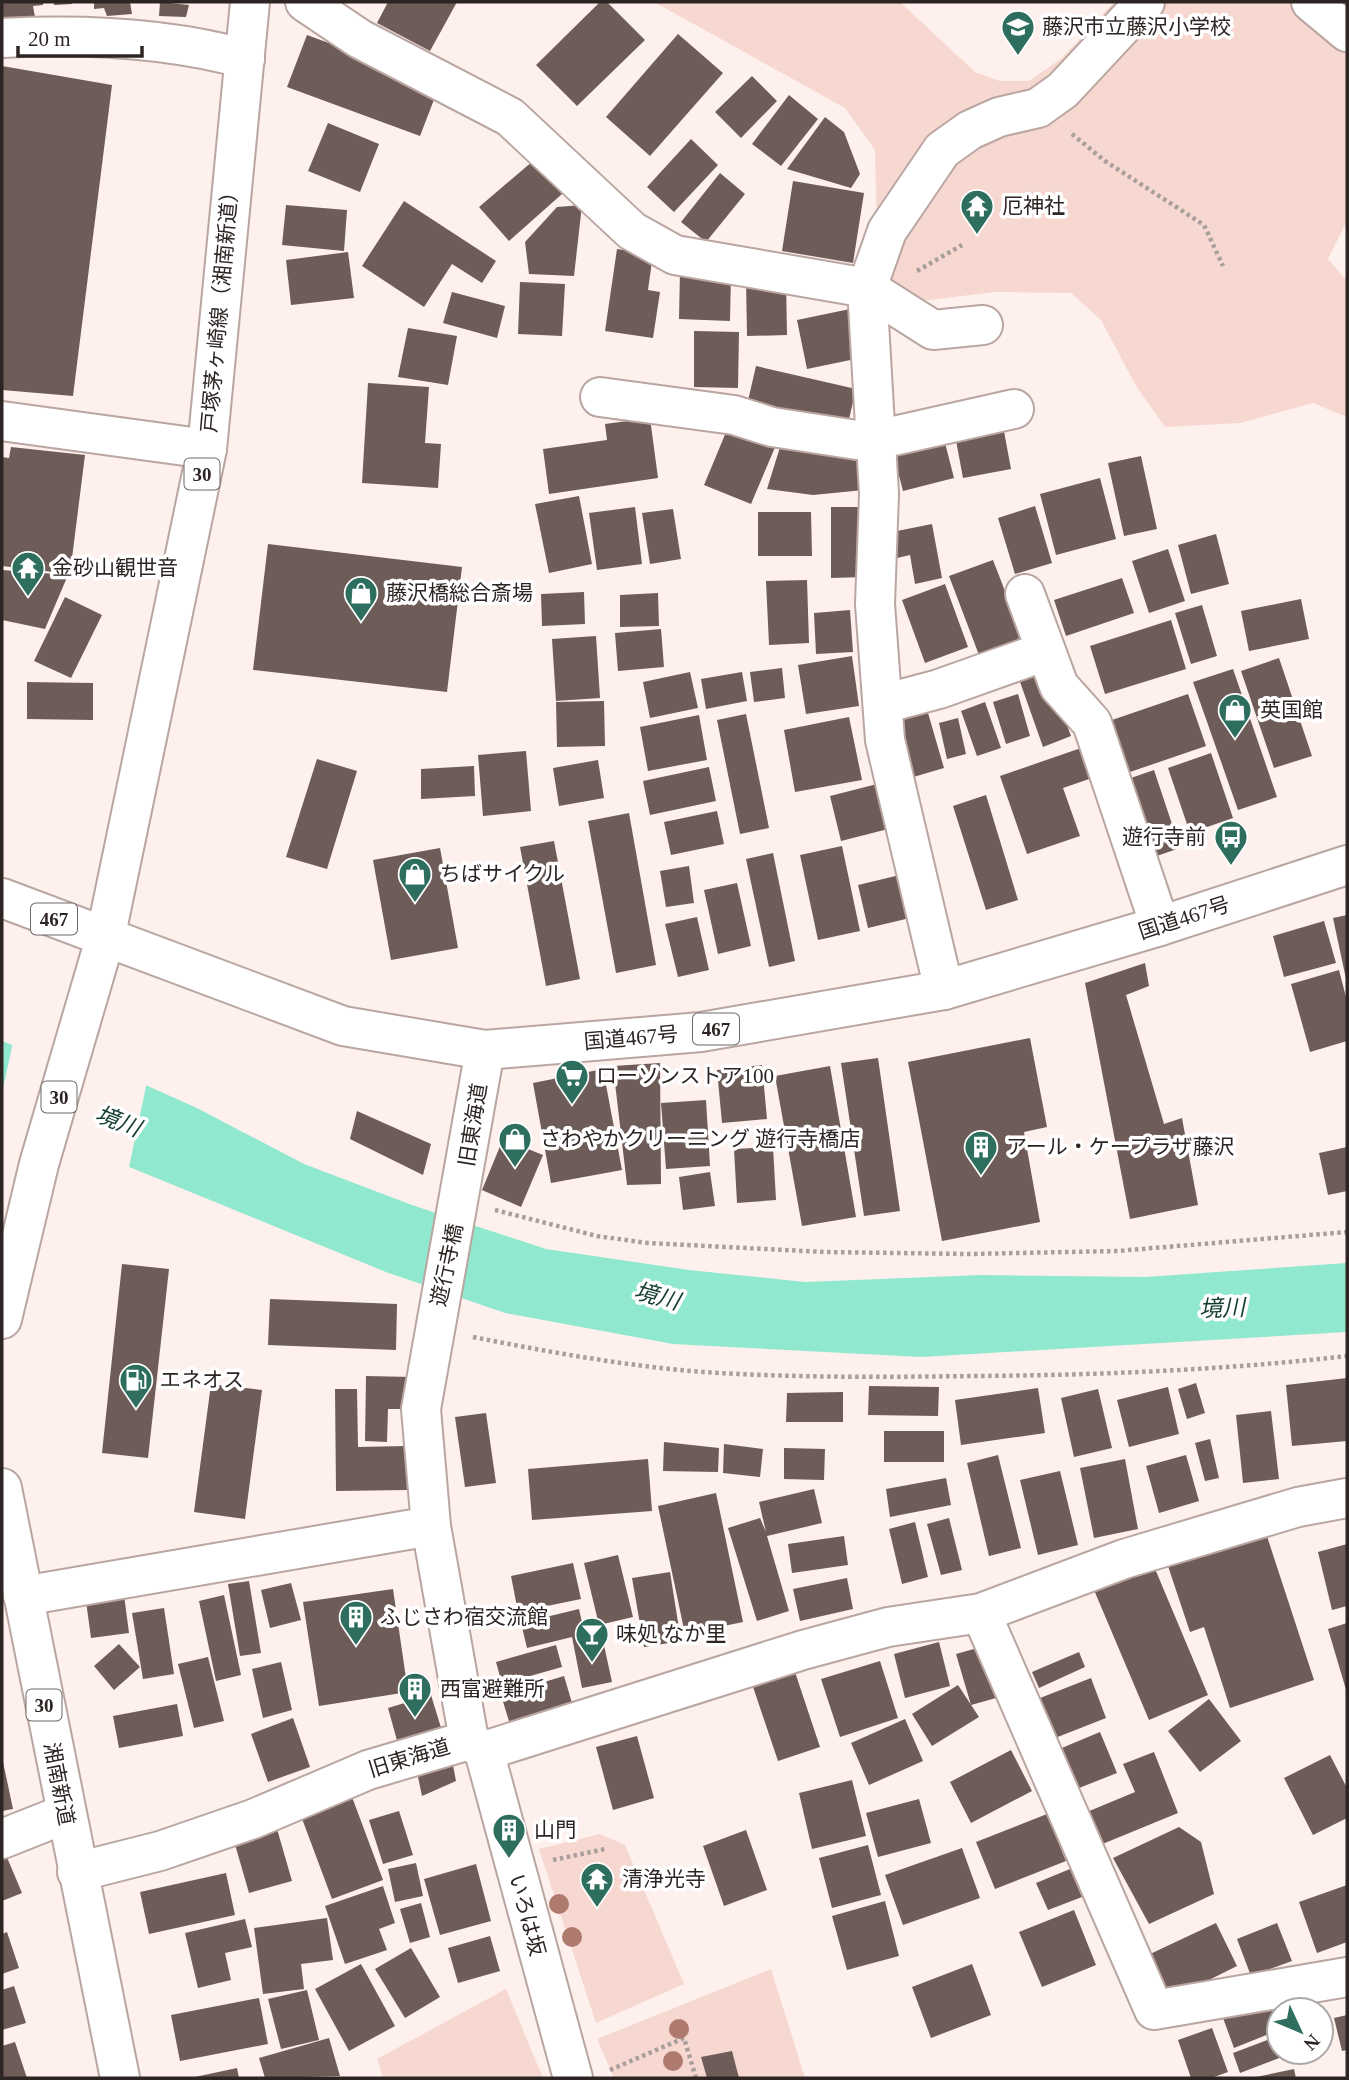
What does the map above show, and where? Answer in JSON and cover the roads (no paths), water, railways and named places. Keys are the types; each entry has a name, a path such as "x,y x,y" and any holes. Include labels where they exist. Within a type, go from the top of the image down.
{"main road":[{"name":"戸塚茅ヶ崎線（湘南新道）","path":"106,939 207,449 250,2"},
{"path":"305,2 360,39 510,117 632,231 675,255 867,288 933,330 983,325"},
{"path":"944,990 886,740 875,604 879,494 867,288 887,230 942,150 970,130 999,117 1038,108 1063,90 1145,2"},
{"path":"1311,2 1347,32"},
{"path":"2,38 113,37 205,48 245,59"},
{"path":"600,397 734,415 772,427 857,440 876,440 1014,409"},
{"path":"2,421 207,449"},
{"path":"1025,594 1059,686 1092,723 1160,926"},
{"path":"883,704 939,689 1046,651"},
{"name":"国道467号","path":"2,898 343,1026 485,1050 701,1032 944,990 1160,926 1347,865"},
{"name":"30","path":"2,1319 39,1164 106,939"},
{"name":"旧東海道","path":"460,1201 485,1050"},
{"name":"遊行寺橋","path":"434,1330 460,1201"},
{"name":"旧東海道","path":"77,1872 159,1851 253,1819 368,1770 477,1746 431,1526 421,1409 434,1330"},
{"name":"湘南新道","path":"2,1488 65,1814 120,2078"},
{"path":"477,1746 888,1627 981,1613 1124,1559 1298,1507 1347,1498"},
{"path":"23,1596 431,1526"},
{"path":"981,1613 1154,2010 1347,1977"},
{"name":"いろは坂","path":"477,1746 517,1875 587,2076"},
{"path":"2,1839 65,1814"}],"water":[{"name":"境川","path":"2,1041 55,1061 114,1071 197,1108 304,1164 412,1205 546,1249 689,1270 805,1282 981,1275 1145,1277 1347,1263 1347,1332 922,1357 673,1344 505,1313 386,1272 2,1115"}],"place":[{"name":"藤沢市立藤沢小学校","path":"1018,57"},
{"name":"厄神社","path":"977,236"},
{"name":"金砂山観世音","path":"28,598"},
{"name":"藤沢橋総合斎場","path":"361,623"},
{"name":"英国館","path":"1235,740"},
{"name":"遊行寺前","path":"1231,867"},
{"name":"ちばサイクル","path":"415,904"},
{"name":"ローソンストア100","path":"572,1106"},
{"name":"さわやかクリーニング 遊行寺橋店","path":"515,1169"},
{"name":"アール・ケープラザ藤沢","path":"981,1177"},
{"name":"エネオス","path":"136,1410"},
{"name":"ふじさわ宿交流館","path":"356,1647"},
{"name":"味処 なか里","path":"592,1664"},
{"name":"西富避難所","path":"415,1719"},
{"name":"山門","path":"509,1860"},
{"name":"清浄光寺","path":"597,1909"}]}
